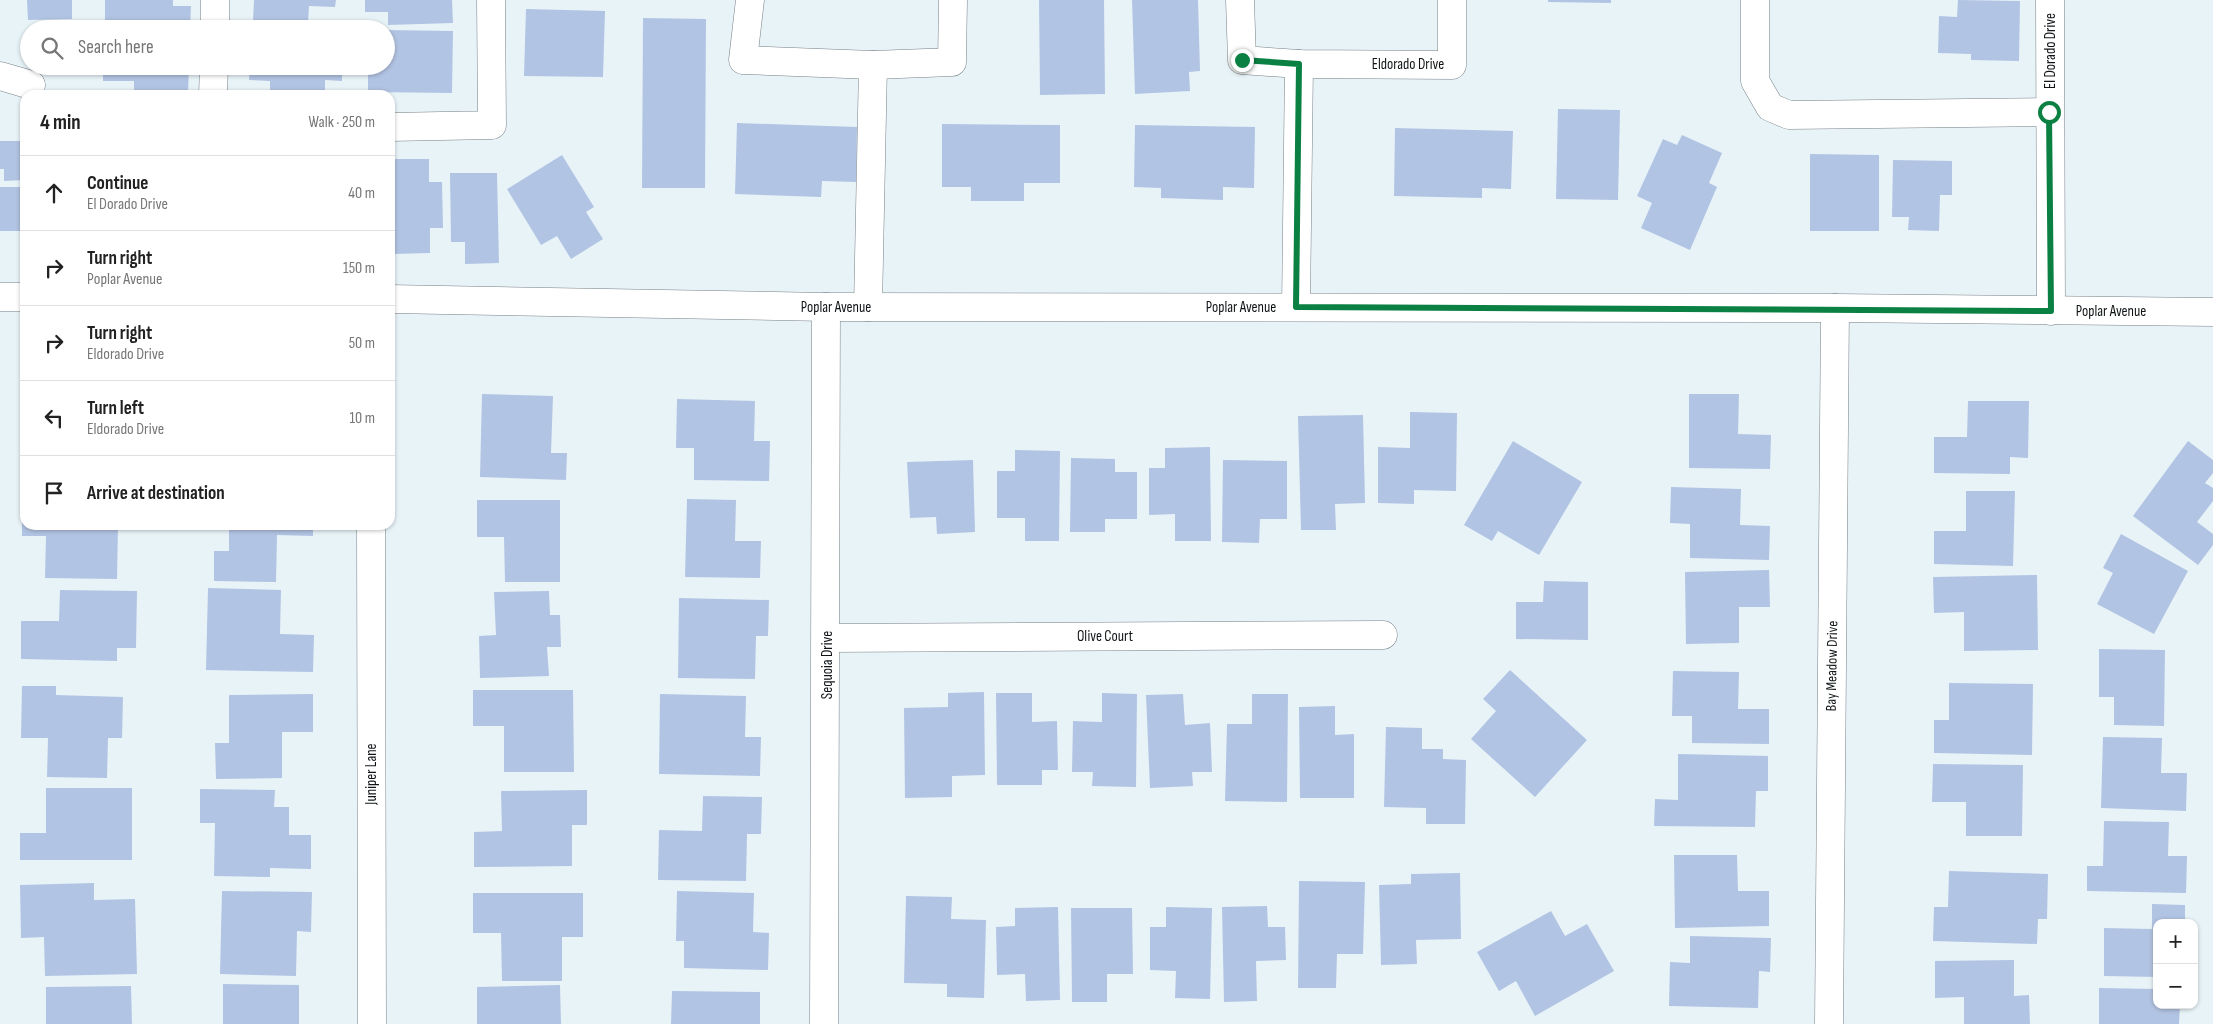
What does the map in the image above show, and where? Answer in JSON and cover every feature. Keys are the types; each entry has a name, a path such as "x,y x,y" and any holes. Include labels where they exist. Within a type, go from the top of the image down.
{"street":[{"path":"215,20 216,0"},
{"path":"395,128 492,125 491,0"},
{"path":"750,0 743,60 873,65 952,62 952,0"},
{"name":"Eldorado Drive","path":"1240,0 1242,60 1299,64 1452,65 1452,0"},
{"path":"1756,0 1755,81 1770,107 1789,115 2049,112"},
{"name":"El Dorado Drive","path":"2050,0 2051,311"},
{"path":"1296,307 1299,64"},
{"path":"868,307 873,65"},
{"path":"213,90 214,75"},
{"path":"0,76 31,85"},
{"path":"0,298 20,298"},
{"name":"Poplar Avenue","path":"395,299 826,307 1835,308 2213,312"},
{"name":"Sequoia Drive","path":"824,1024 827,638 826,307"},
{"name":"Bay Meadow Drive","path":"1829,1024 1835,308"},
{"name":"Juniper Lane","path":"371,530 372,1024"},
{"name":"Olive Court","path":"827,638 1383,635"}],"building":[{"path":"27,0 72,0 72,19 28,20"},
{"path":"105,0 173,0 173,6 191,6 190,20 105,20"},
{"path":"254,0 336,0 335,7 309,6 308,20 253,20"},
{"path":"365,0 452,0 453,23 395,25 395,20 388,20 388,12 365,12"},
{"path":"1039,0 1104,0 1105,94 1040,95"},
{"path":"1132,0 1198,0 1200,71 1189,72 1190,91 1135,94"},
{"path":"1548,0 1611,0 1611,3 1548,2"},
{"path":"1958,0 2020,1 2019,61 1971,60 1971,54 1938,53 1939,16 1957,17"},
{"path":"526,9 605,11 603,77 524,76"},
{"path":"643,18 706,19 705,188 642,188"},
{"path":"395,30 453,31 452,93 368,90 368,75 395,75"},
{"path":"103,75 189,75 188,90 134,90 134,81 103,81"},
{"path":"249,75 342,75 342,81 325,80 325,90 270,90 270,81 249,80"},
{"path":"1558,109 1620,110 1618,200 1556,199"},
{"path":"737,123 857,127 856,182 822,181 821,197 735,194"},
{"path":"942,124 1060,125 1060,183 1024,183 1024,201 971,201 971,187 942,187"},
{"path":"1135,125 1255,127 1254,188 1223,187 1223,200 1161,198 1161,188 1134,187"},
{"path":"1395,128 1513,131 1511,189 1482,188 1482,198 1394,196"},
{"path":"1682,135 1722,153 1709,183 1717,187 1690,250 1641,228 1652,203 1637,196 1663,139 1677,145"},
{"path":"0,141 20,141 20,180 4,181 4,169 0,169"},
{"path":"1810,154 1879,155 1879,231 1810,231"},
{"path":"562,155 594,207 586,212 603,239 571,259 557,236 541,245 507,189"},
{"path":"395,159 429,159 429,182 442,182 443,228 430,228 430,253 395,254"},
{"path":"1893,160 1952,161 1952,195 1940,195 1939,231 1908,230 1909,217 1892,217"},
{"path":"450,173 497,173 499,263 465,264 465,242 451,242"},
{"path":"0,187 20,187 20,231 0,231"},
{"path":"482,394 553,396 551,453 567,453 566,480 480,477"},
{"path":"1689,394 1739,394 1738,434 1771,435 1770,469 1689,468"},
{"path":"677,399 755,401 754,441 770,441 769,481 694,480 694,448 676,448"},
{"path":"1968,401 2029,401 2028,458 2010,457 2010,474 1934,473 1934,437 1967,437"},
{"path":"1410,412 1457,413 1456,491 1414,490 1414,504 1378,503 1378,447 1410,448"},
{"path":"1363,415 1365,503 1335,504 1336,530 1301,530 1298,416"},
{"path":"1513,441 1582,482 1539,555 1498,531 1492,541 1464,525"},
{"path":"2188,441 2213,460 2213,473 2205,483 2213,488 2213,501 2197,522 2213,534 2213,545 2198,565 2133,516"},
{"path":"1210,447 1211,541 1175,541 1175,514 1149,515 1149,468 1165,468 1165,448"},
{"path":"1015,450 1060,451 1059,541 1025,541 1025,518 997,518 997,471 1015,471"},
{"path":"1071,458 1115,459 1115,472 1137,472 1137,519 1105,519 1105,532 1070,532"},
{"path":"973,460 975,532 937,534 936,517 910,518 907,462"},
{"path":"1223,460 1287,461 1287,519 1260,519 1259,543 1222,542"},
{"path":"1671,487 1741,489 1740,525 1770,526 1769,560 1690,558 1690,524 1670,523"},
{"path":"1966,491 2015,491 2013,566 1934,564 1934,531 1966,531"},
{"path":"687,499 736,500 735,541 761,541 760,578 685,577"},
{"path":"477,500 560,500 560,582 505,582 504,537 477,537"},
{"path":"22,530 118,530 117,579 45,578 46,536 22,536"},
{"path":"229,530 313,530 313,536 277,535 276,582 214,581 214,551 229,551"},
{"path":"2121,534 2188,571 2154,634 2097,604 2113,573 2103,568"},
{"path":"1769,570 1770,607 1739,607 1739,643 1686,644 1685,572"},
{"path":"2037,575 2038,650 1964,651 1964,612 1934,613 1933,577"},
{"path":"1544,581 1588,582 1588,640 1516,639 1516,602 1543,602"},
{"path":"208,588 281,590 280,634 314,635 313,672 206,670"},
{"path":"60,590 137,591 136,648 117,648 117,661 21,659 21,621 59,621"},
{"path":"549,591 550,615 560,615 561,647 547,647 549,676 480,678 479,636 496,635 494,592"},
{"path":"679,598 769,600 768,636 756,636 755,679 678,678"},
{"path":"2099,649 2165,650 2164,726 2114,725 2114,697 2099,697"},
{"path":"1510,670 1587,740 1535,797 1471,739 1496,711 1483,699"},
{"path":"1673,671 1739,672 1738,709 1769,709 1769,744 1692,743 1692,716 1672,716"},
{"path":"1949,683 2033,684 2032,755 1934,753 1934,720 1949,720"},
{"path":"22,686 56,686 56,695 123,697 122,738 108,738 107,778 47,777 48,738 21,738"},
{"path":"473,690 573,690 574,772 504,772 504,726 473,726"},
{"path":"984,692 985,775 952,776 952,797 905,798 904,708 948,707 948,693"},
{"path":"996,693 1032,693 1032,722 1057,721 1058,770 1042,770 1042,785 997,785"},
{"path":"1102,693 1137,694 1136,787 1092,786 1093,772 1072,772 1073,721 1102,722"},
{"path":"313,694 313,732 282,732 282,778 216,779 215,743 229,743 229,695"},
{"path":"660,694 746,696 745,737 761,737 760,776 659,774"},
{"path":"1183,694 1185,725 1210,723 1212,772 1192,772 1193,786 1150,788 1146,695"},
{"path":"1252,694 1288,694 1287,802 1225,801 1227,724 1252,724"},
{"path":"1335,706 1335,735 1354,734 1354,798 1300,798 1299,707"},
{"path":"1386,727 1422,728 1422,749 1443,749 1443,759 1466,760 1465,824 1426,824 1426,808 1384,807"},
{"path":"2103,737 2162,738 2161,773 2187,773 2186,811 2101,808"},
{"path":"1678,754 1768,756 1768,791 1756,791 1755,827 1654,826 1655,799 1678,800"},
{"path":"1933,764 2023,765 2022,836 1966,836 1966,802 1932,802"},
{"path":"46,788 132,788 132,860 20,860 20,833 46,833"},
{"path":"200,789 275,790 274,807 289,807 289,835 311,835 311,869 270,868 270,877 214,876 215,823 200,823"},
{"path":"587,790 587,825 572,825 572,866 474,867 474,832 502,831 501,791"},
{"path":"703,796 762,797 761,834 747,834 746,881 658,880 659,830 702,831"},
{"path":"2104,821 2169,822 2168,856 2187,856 2186,893 2087,891 2087,866 2103,866"},
{"path":"1674,855 1737,855 1738,891 1769,891 1769,926 1675,928"},
{"path":"1949,871 2048,874 2047,919 2038,919 2037,944 1933,941 1934,907 1948,907"},
{"path":"1460,873 1461,939 1416,940 1417,964 1381,965 1379,885 1411,884 1411,874"},
{"path":"1299,881 1365,882 1363,954 1337,954 1336,988 1298,988"},
{"path":"94,883 94,900 135,899 137,974 45,976 44,937 21,938 20,885"},
{"path":"222,891 312,892 311,932 297,931 296,976 220,974"},
{"path":"677,891 754,893 753,932 769,933 768,970 684,968 684,941 676,941"},
{"path":"473,893 583,893 583,937 562,937 562,981 502,981 501,933 473,933"},
{"path":"906,896 952,897 951,919 986,920 984,998 947,997 947,984 904,983"},
{"path":"2152,904 2185,905 2185,919 2153,919 2153,977 2104,976 2104,928 2152,929"},
{"path":"1267,906 1268,927 1285,927 1286,960 1256,961 1257,1001 1224,1002 1222,907"},
{"path":"1058,907 1060,1000 1026,1001 1025,974 997,975 996,927 1015,926 1015,908"},
{"path":"1166,907 1212,908 1210,999 1175,998 1176,971 1150,970 1150,927 1166,927"},
{"path":"1071,908 1132,908 1133,974 1107,974 1107,1002 1072,1002"},
{"path":"1551,911 1565,936 1587,924 1614,971 1535,1016 1516,981 1499,991 1477,952"},
{"path":"1690,936 1771,938 1770,972 1759,971 1758,1008 1669,1006 1670,962 1690,963"},
{"path":"2014,960 2014,996 2029,995 2030,1024 1964,1024 1964,997 1935,998 1935,961"},
{"path":"223,984 299,985 299,1024 223,1024"},
{"path":"560,985 561,1024 477,1024 477,987"},
{"path":"131,986 132,1024 46,1024 46,987"},
{"path":"2099,988 2153,989 2153,1009 2180,1009 2179,1024 2099,1024"},
{"path":"672,991 760,992 760,1024 671,1024"}],"route":[{"path":"1242,60 1299,64 1296,307 1835,308 2051,311 2049,112"}]}
